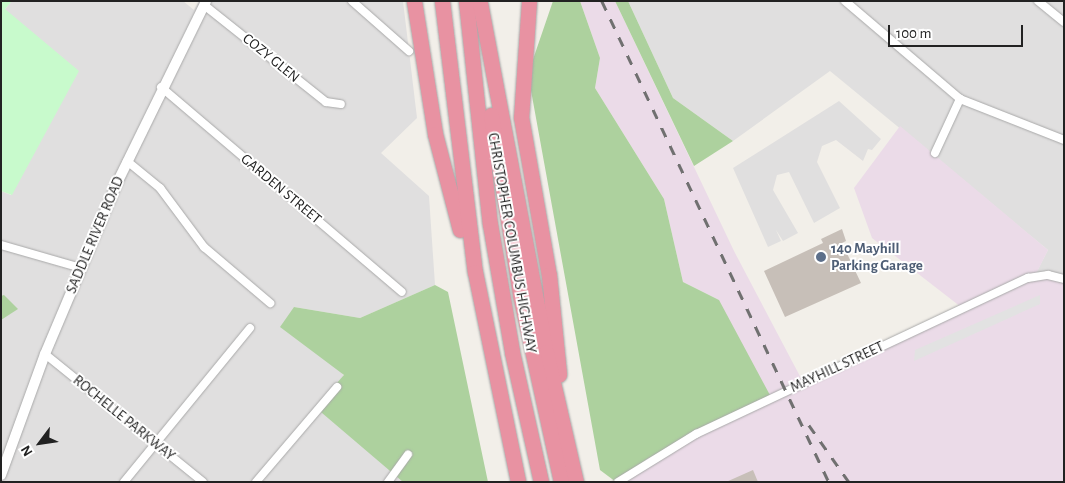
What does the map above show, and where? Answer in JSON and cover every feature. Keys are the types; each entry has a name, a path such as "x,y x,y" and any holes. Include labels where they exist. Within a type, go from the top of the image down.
{"highway":[{"path":"414,1 435,134 481,308 518,482"},
{"path":"442,1 454,127 481,308"},
{"path":"529,1 520,117 549,274 565,437"},
{"path":"475,2 576,482"},
{"name":"CHRISTOPHER COLUMBUS HIGHWAY","path":"475,2 491,232 541,482"},
{"name":"CHRISTOPHER COLUMBUS HIGHWAY","path":"475,2 505,215 532,359 561,482"}],"street":[{"path":"352,1 409,51"},
{"path":"845,1 960,99 1064,140"},
{"path":"1038,1 1064,22"},
{"name":"SADDLE RIVER ROAD","path":"1,475 45,354 127,161 161,87 205,3"},
{"name":"COZY GLEN","path":"205,3 326,102 341,104"},
{"name":"GARDEN STREET","path":"161,87 402,292"},
{"path":"935,153 960,99"},
{"path":"127,161 160,188 204,247 270,303"},
{"path":"1,245 81,268"},
{"name":"MAYHILL STREET","path":"618,482 696,434 1028,278 1048,276 1064,279"},
{"path":"124,482 154,442 250,328"},
{"name":"ROCHELLE PARKWAY","path":"45,354 203,482"},
{"path":"256,482 336,387"},
{"path":"388,482 408,454"}],"shaded area":[{"path":"12,1 183,1 194,10 199,1 403,1 417,118 381,153 429,196 435,285 360,318 294,307 421,482 1,482 1,191 11,195 5,9"},
{"path":"580,1 615,1 734,251 803,382 961,307 872,238 854,188 900,126 1048,250 1036,274 1064,279 1064,482 616,482 647,459 719,300 683,282 664,199 595,88 600,58"},
{"path":"628,1 1064,1 1064,279 1035,275 1048,250 830,71 733,141 673,98"},
{"path":"839,101 881,139 872,150 868,149 863,161 836,140 822,146 817,162 840,208 814,223 789,172 777,175 773,190 798,233 783,241 776,230 781,241 768,247 733,168"},
{"path":"1040,295 1040,304 914,361 915,350"}],"green space":[{"path":"1,1 12,1 5,9 79,71 12,195 1,191"},
{"path":"553,1 580,1 600,58 595,88 664,199 683,282 719,300 771,397 647,459 616,482 600,470 528,74"},
{"path":"615,1 628,1 673,98 733,141 694,166"},
{"path":"435,285 448,292 488,482 403,482 315,407 344,375 280,327 294,307 360,318"},
{"path":"4,295 18,309 1,320 1,296"}],"building":[{"name":"140 Mayhill Parking Garage","path":"842,229 846,241 842,243 861,283 785,317 764,271 823,243 821,239"},
{"path":"753,470 758,482 726,482"}],"railway":[{"path":"602,1 829,482"},
{"path":"809,425 849,482"}],"place":[{"name":"140 Mayhill Parking Garage","path":"821,257"}]}
